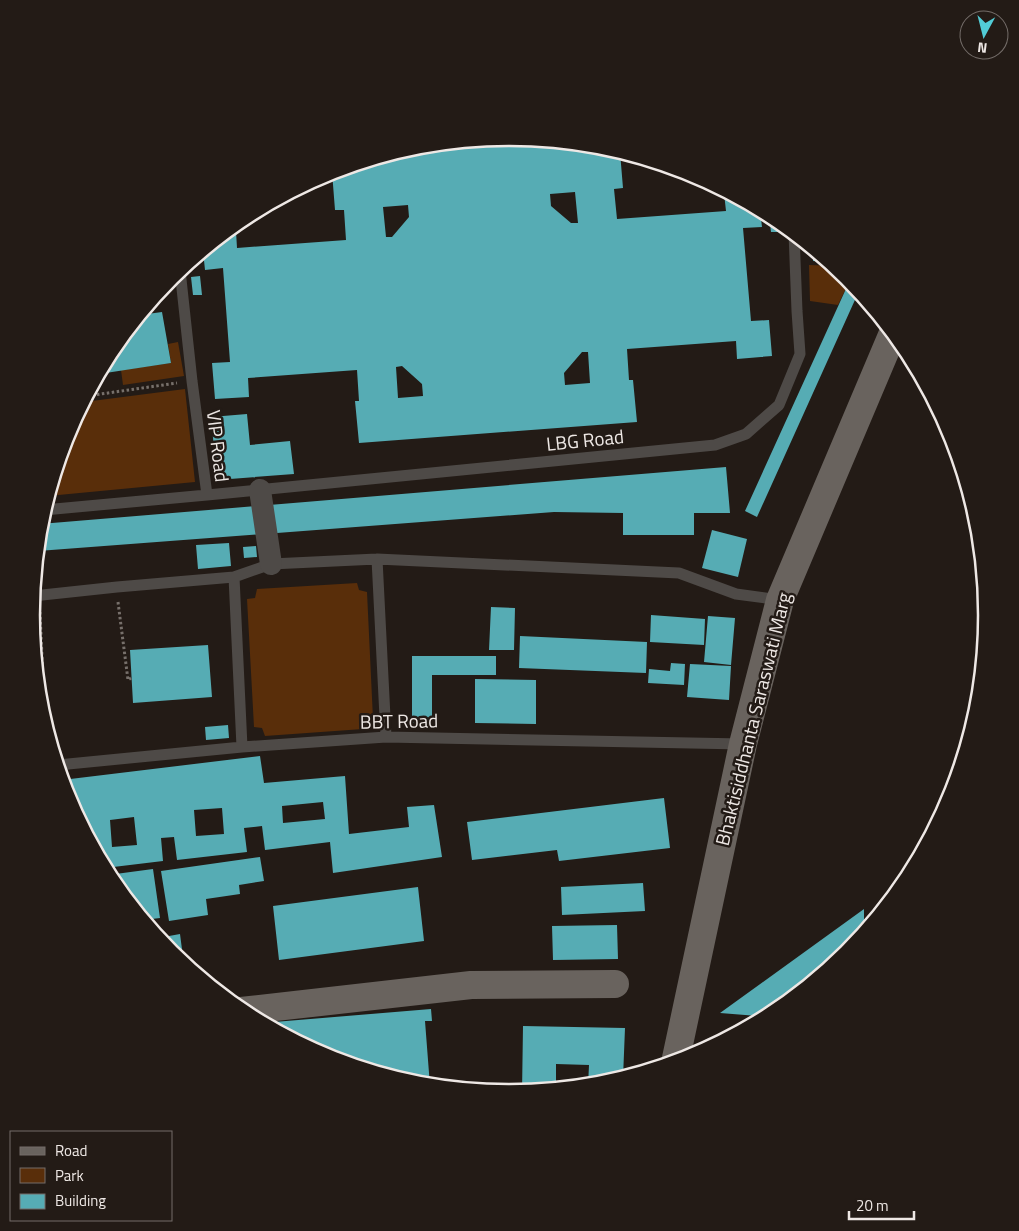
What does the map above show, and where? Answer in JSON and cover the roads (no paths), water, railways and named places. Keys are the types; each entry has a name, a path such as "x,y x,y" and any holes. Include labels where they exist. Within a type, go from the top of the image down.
{"main road":[{"name":"Bhaktisiddhanta Saraswati Marg","path":"676,1054 743,744 780,600 890,342"},
{"path":"255,1009 471,985 615,984"}],"street":[{"path":"260,490 270,564"}],"lane":[{"name":"LBG Road","path":"207,495 715,445 746,434 779,405 800,354 794,243"},
{"name":"VIP Road","path":"52,509 207,495 181,281"},
{"path":"377,559 386,737"},
{"path":"41,595 234,577 270,564 377,559 679,573 736,594 780,600"},
{"path":"234,577 242,747"},
{"name":"BBT Road","path":"64,764 242,747 386,737 743,744"}]}
